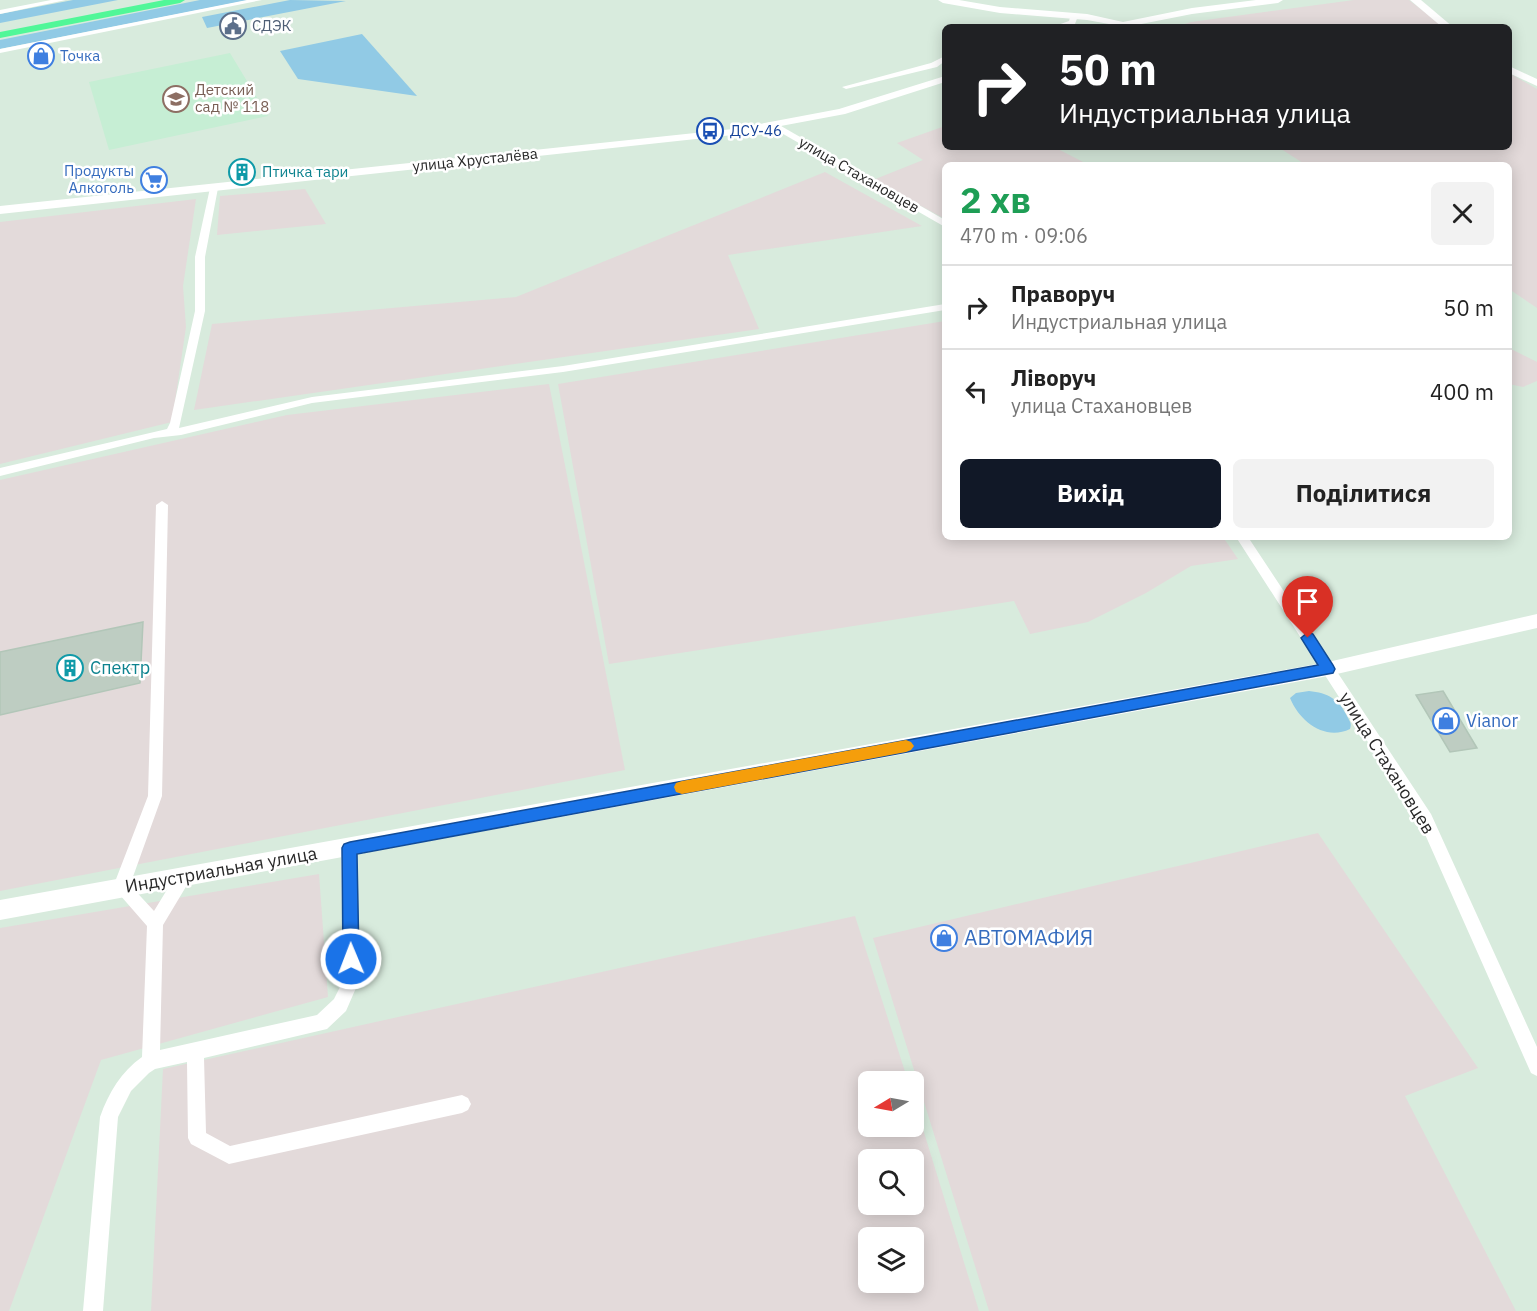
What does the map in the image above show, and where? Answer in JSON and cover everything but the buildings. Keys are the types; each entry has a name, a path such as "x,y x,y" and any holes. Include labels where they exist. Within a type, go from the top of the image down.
{"main road":[{"path":"0,27 140,0"},
{"path":"0,35 180,0"},
{"path":"943,0 1000,10 1074,16 1121,24 1192,11 1278,0"},
{"path":"1415,0 1444,24"},
{"path":"1512,70 1537,83"},
{"name":"улица Хрусталёва","path":"0,210 662,140 774,125 841,112 942,80"},
{"name":"Индустриальная улица","path":"0,910 1328,669 1537,621"}],"street":[{"path":"0,12 62,0"},
{"path":"0,51 258,0"},
{"path":"1066,24 1072,22 1074,16"},
{"path":"846,87 934,65 942,60"},
{"name":"улица Стахановцев","path":"774,125 942,222"},
{"path":"171,432 176,423 200,311 200,257 214,188"},
{"path":"0,472 312,400 563,369 942,307"},
{"path":"155,923 121,887 155,795 162,505"},
{"name":"улица Стахановцев","path":"1244,540 1426,819 1537,1067"},
{"path":"93,1311 109,1117 114,1101 123,1085 151,1061 321,1023 342,1005 351,981 350,848"},
{"path":"151,1061 155,923 185,875"},
{"path":"195,1051 197,1138 229,1155 462,1104"}],"shaded area":[{"path":"73,0 118,0 0,23 0,14"},
{"path":"200,0 249,0 0,49 0,40"},
{"path":"290,0 346,1 207,28 202,17"},
{"path":"1354,0 1409,0 1440,24 1185,24"},
{"path":"362,34 417,96 298,79 280,51"},
{"name":"Детский сад № 118","path":"230,53 268,116 109,150 89,82"},
{"path":"1512,75 1537,89 1537,308 1512,291 1512,162 1301,162 1283,150 1512,150"},
{"path":"942,127 942,150 1060,150 1083,162 942,162 942,217 873,180 923,160 897,143"},
{"path":"825,172 922,226 728,255 759,329 194,410 212,324 516,297"},
{"path":"305,189 326,224 217,235 220,196"},
{"path":"196,199 183,286 186,327 172,422 0,464 0,222"},
{"path":"942,321 942,540 1225,540 1238,559 1191,566 1146,593 1088,622 1030,634 1014,601 609,664 558,384"},
{"path":"1512,350 1537,362 1537,381 1523,387 1512,385"},
{"path":"549,384 625,770 0,891 0,480 287,415"},
{"path":"1309,691 1322,693 1336,701 1350,721 1350,729 1331,733 1307,722 1294,707 1290,698 1296,693"},
{"path":"1318,833 1478,1068 1405,1096 1516,1311 989,1311 924,1102 924,1071 914,1071 873,938"},
{"path":"319,874 328,997 101,1060 9,1311 0,1311 0,928"},
{"path":"855,916 905,1071 858,1071 858,1137 924,1137 924,1132 979,1311 151,1311 163,1069"}],"slow traffic":[{"path":"682,787 906,746"}],"place":[{"name":"СДЭК","path":"233,26"},
{"name":"Точка","path":"41,56"},
{"name":"Детский сад № 118","path":"176,99"},
{"name":"ДСУ-46","path":"710,131"},
{"name":"Птичка тари","path":"242,172"},
{"name":"Продукты Алкоголь","path":"154,180"},
{"name":"Спектр","path":"70,668"},
{"name":"Vianor","path":"1446,721"},
{"name":"АВТОМАФИЯ","path":"944,938"}],"route":[{"path":"351,959 350,848 1328,669 1308,638"}]}
